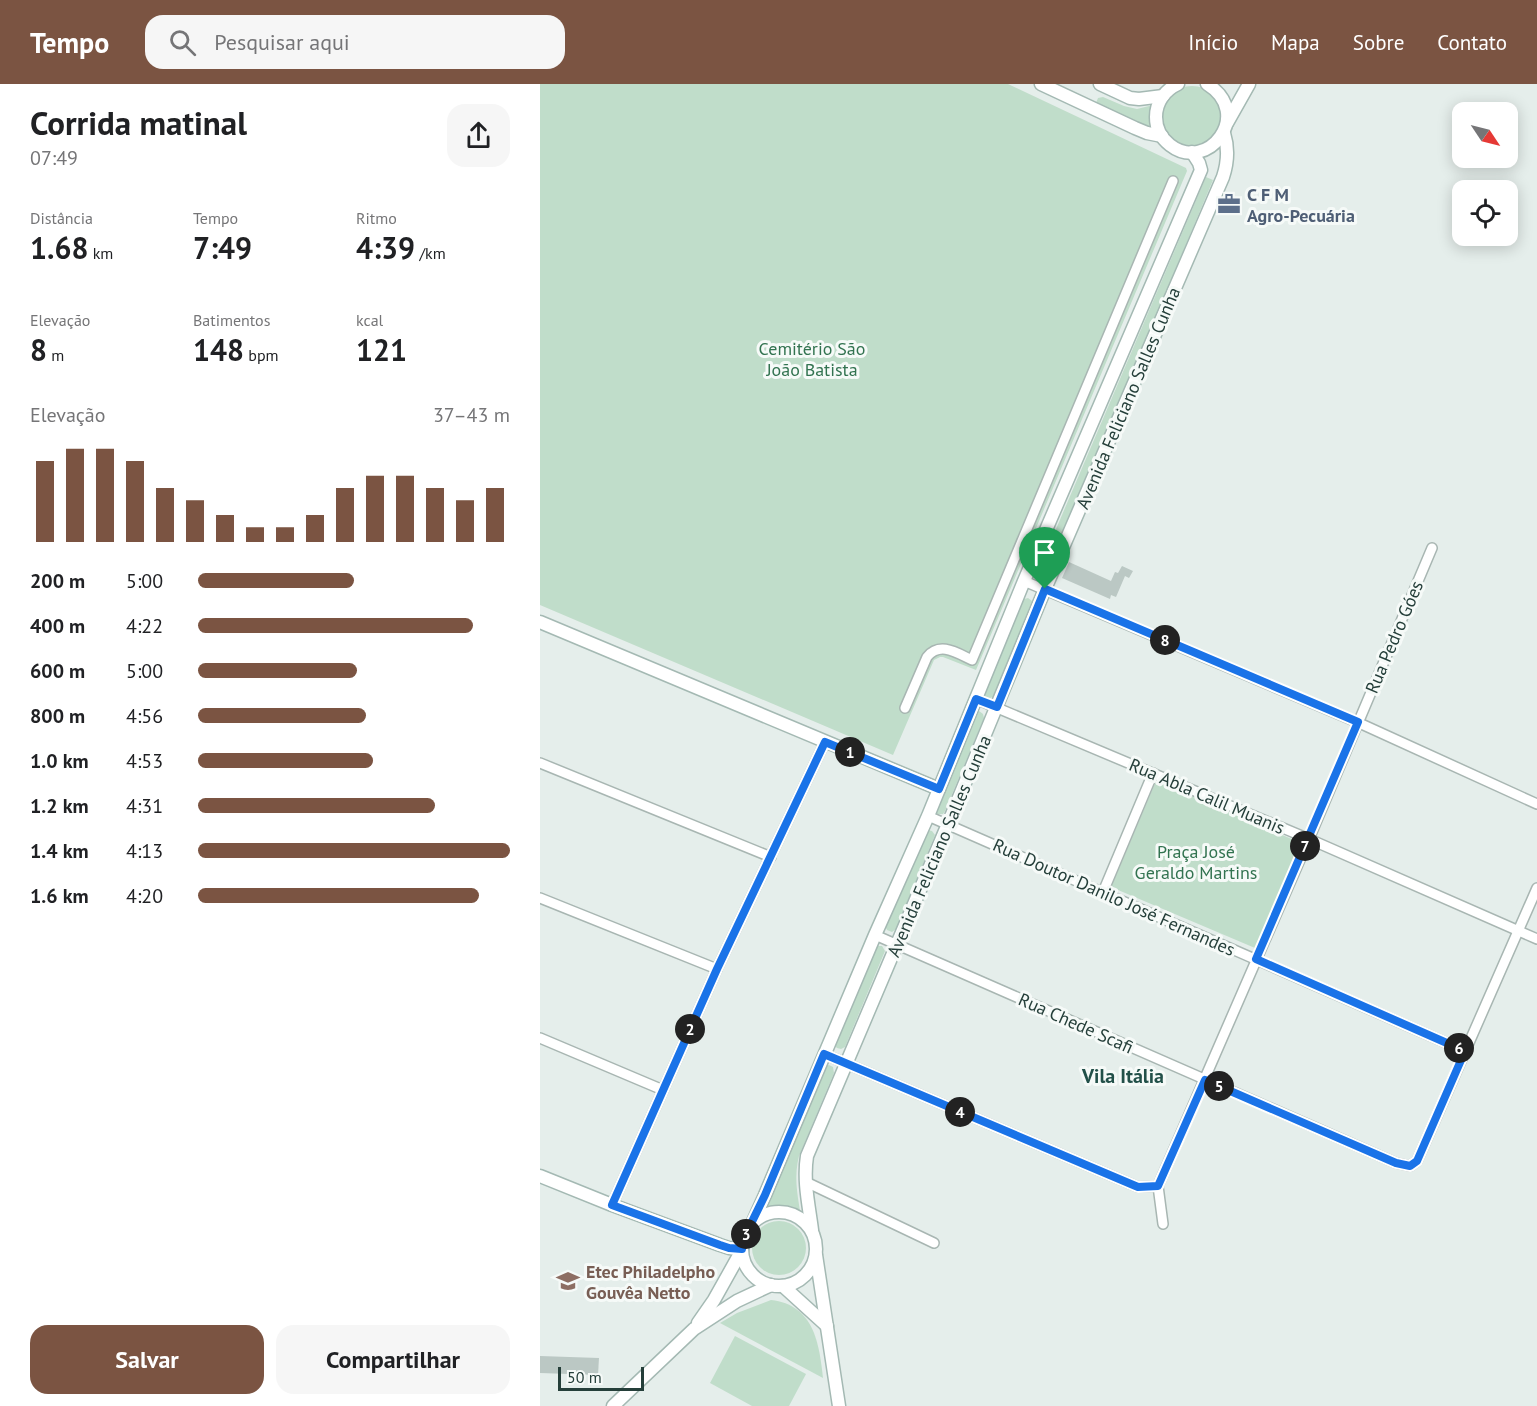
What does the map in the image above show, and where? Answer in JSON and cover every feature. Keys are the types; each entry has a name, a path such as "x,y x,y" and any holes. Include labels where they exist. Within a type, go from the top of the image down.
{"main road":[{"path":"1041,84 1135,128 1162,136"},
{"path":"1100,84 1130,98 1163,96"},
{"path":"1178,84 1163,96 1156,112 1156,120 1162,136 1174,148 1192,152 1207,149 1219,140 1249,84"},
{"name":"Avenida Feliciano Salles Cunha","path":"812,1230 805,1168 807,1156 1045,589 1223,177 1227,153 1225,129 1227,112 1224,101 1217,91 1207,84"},
{"path":"1192,152 1201,170 1223,177"},
{"name":"Avenida Feliciano Salles Cunha","path":"751,1226 928,816 1024,581 1201,170"},
{"path":"540,622 939,789"},
{"path":"540,1176 720,1245 742,1249"},
{"path":"694,1329 714,1300 742,1249 744,1238 751,1226 759,1218 770,1213 794,1214 812,1230 816,1242 839,1406"},
{"path":"742,1249 744,1262 759,1281 777,1286 827,1326"},
{"path":"613,1406 694,1329 737,1301 777,1286 795,1283 805,1276 816,1254"}],"street":[{"path":"905,708 930,653 935,650 948,649 972,660 1173,181"},
{"name":"Rua Pedro Góes","path":"1162,1224 1158,1186 1309,839 1432,548"},
{"path":"1024,581 1358,722 1537,804"},
{"name":"Rua Abla Calil Muanis","path":"976,699 1309,839 1537,939"},
{"path":"612,1205 717,969 825,742"},
{"path":"540,763 771,857"},
{"path":"1103,892 1153,773"},
{"name":"Rua Doutor Danilo José Fernandes","path":"928,816 1465,1051"},
{"path":"1465,1051 1537,888"},
{"path":"540,898 717,969"},
{"name":"Rua Chede Scafi","path":"875,935 1396,1163 1410,1166 1417,1161 1422,1152 1465,1051"},
{"path":"540,1038 663,1090"},
{"path":"824,1054 1138,1187 1158,1186"},
{"path":"806,1182 933,1243"}],"green space":[{"name":"Cemitério São João Batista","path":"540,84 1008,84 1186,168 1187,171 976,670 943,657 934,660 893,755 540,605"},
{"path":"1192,86 1204,88 1217,99 1222,116 1220,128 1209,141 1192,146 1180,144 1167,133 1162,116 1164,104 1175,91"},
{"path":"1103,97 1137,109 1153,105 1150,131 1096,103 1098,98"},
{"path":"1206,177 1213,180 1046,578 1038,579 1036,576"},
{"path":"1028,598 1035,603 993,697 986,697 983,693 1024,599"},
{"path":"979,711 984,718 945,811 943,814 937,814 934,810 975,713"},
{"name":"Praça José Geraldo Martins","path":"1156,781 1301,843 1255,948 1111,887"},
{"path":"928,830 935,835 896,929 892,932 885,926"},
{"path":"882,946 885,951 845,1047 837,1048 834,1045 873,949"},
{"path":"829,1065 833,1067 834,1073 797,1163 796,1184 800,1211 779,1206 769,1208 768,1204 823,1067"},
{"path":"779,1221 789,1223 798,1229 804,1238 806,1248 804,1258 798,1267 789,1273 779,1275 769,1273 760,1267 754,1258 752,1248 754,1238 760,1229 769,1223"},
{"path":"771,1300 797,1309 812,1328 823,1378 720,1323 737,1313"},
{"path":"735,1336 806,1374 789,1406 752,1406 710,1383"}],"building":[{"path":"1069,562 1111,581 1115,572 1118,573 1122,566 1133,571 1129,578 1125,576 1116,597 1111,595 1110,599 1062,578"},
{"path":"540,1356 599,1358 598,1375 540,1373"}],"place":[{"name":"C F M Agro-Pecuária","path":"1229,204"},
{"name":"Etec Philadelpho Gouvêa Netto","path":"568,1281"}],"district":[{"name":"Vila Itália","path":"1123,1076"}],"route":[{"path":"1045,589 1358,722 1256,959 1465,1051 1417,1161 1410,1166 1396,1163 1205,1080 1158,1186 1138,1187 824,1054 765,1195 744,1238 742,1249 720,1245 612,1205 717,969 825,742 939,789 976,699 997,707 1045,589"}]}
